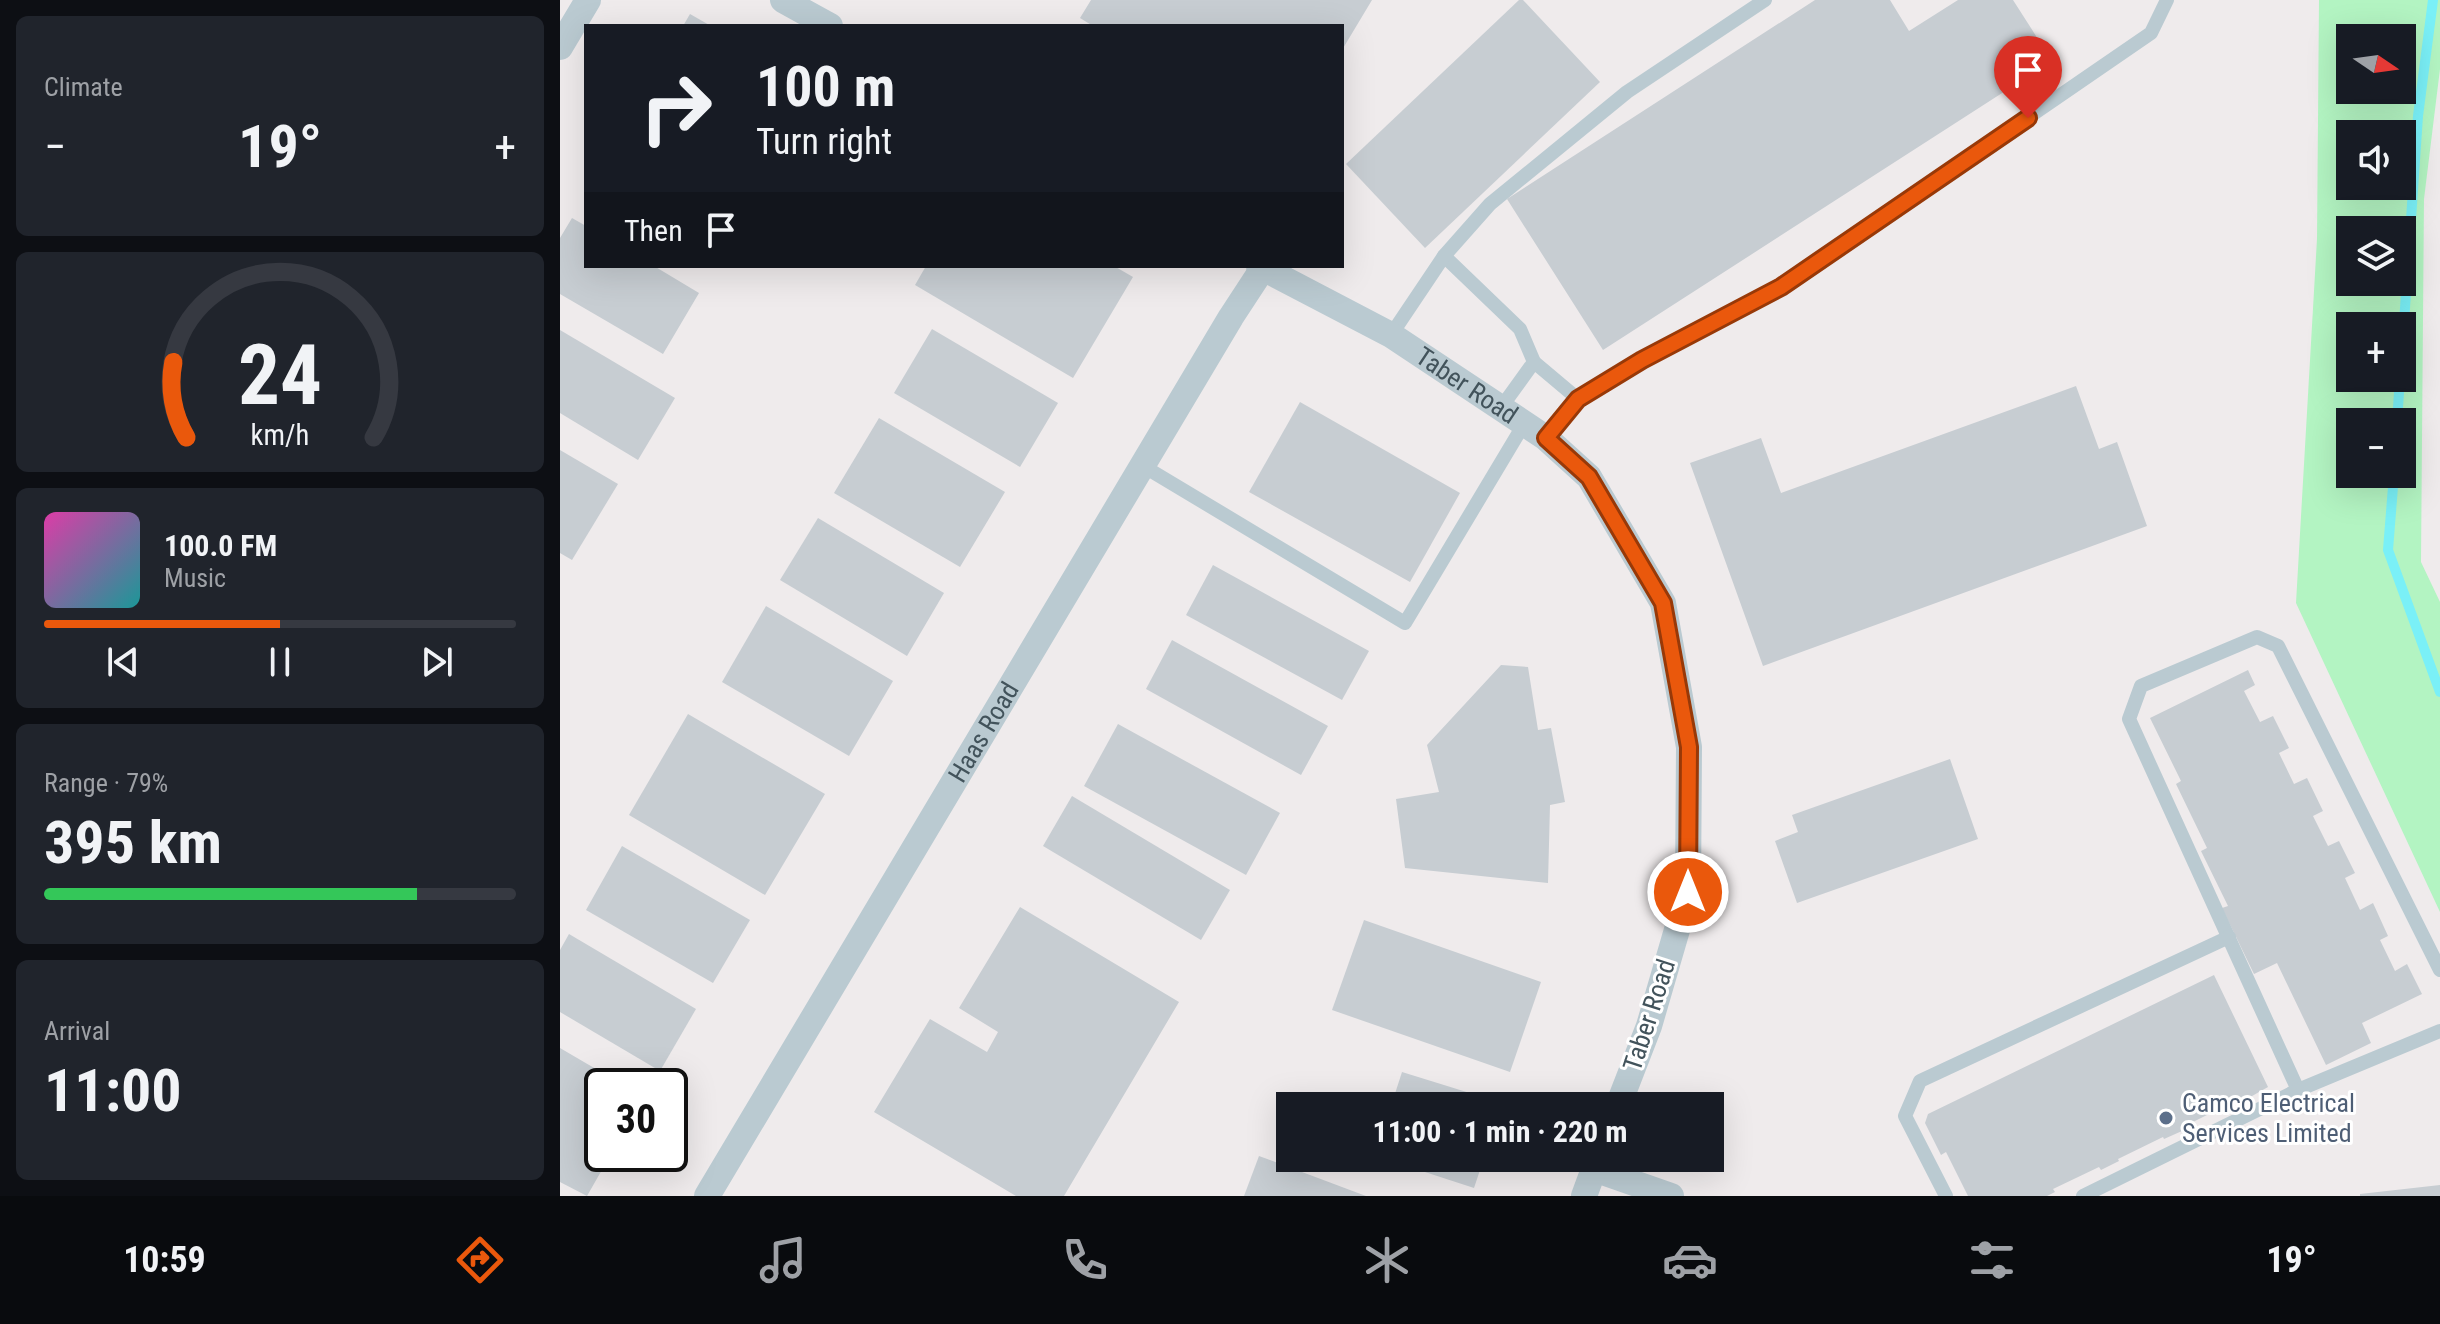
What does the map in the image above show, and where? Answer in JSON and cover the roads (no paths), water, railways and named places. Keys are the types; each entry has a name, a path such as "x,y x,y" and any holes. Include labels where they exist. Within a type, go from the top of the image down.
{"street":[{"path":"560,47 588,0"},
{"path":"783,0 826,24"},
{"name":"Haas Road","path":"707,1196 1260,268"},
{"name":"Taber Road","path":"1263,268 1391,335 1535,431 1589,477 1663,603 1689,747 1688,892 1649,1026 1623,1092"},
{"path":"1584,1196 1593,1172"},
{"path":"1615,1172 1671,1196"}],"lane":[{"path":"1391,335 1444,256 1490,204 1627,92 1765,0"},
{"path":"1143,466 1405,623 1535,431 1578,399 1642,360 1781,287 2151,33 2167,0"},
{"path":"1444,256 1520,329 1534,362 1578,399"},
{"path":"1500,409 1534,362"},
{"path":"2298,1090 2129,719 2141,686 2257,637 2278,646 2440,970"},
{"path":"1946,1196 1905,1116 1920,1081 2229,937"},
{"path":"2083,1196 2298,1090 2440,1031"}],"waterway":[{"path":"2405,312 2418,116 2433,0"},
{"path":"2398,408 2399,392"},
{"path":"2393,488 2388,550 2440,692"}],"place":[{"name":"Camco Electrical Services Limited","path":"2166,1118"}]}
